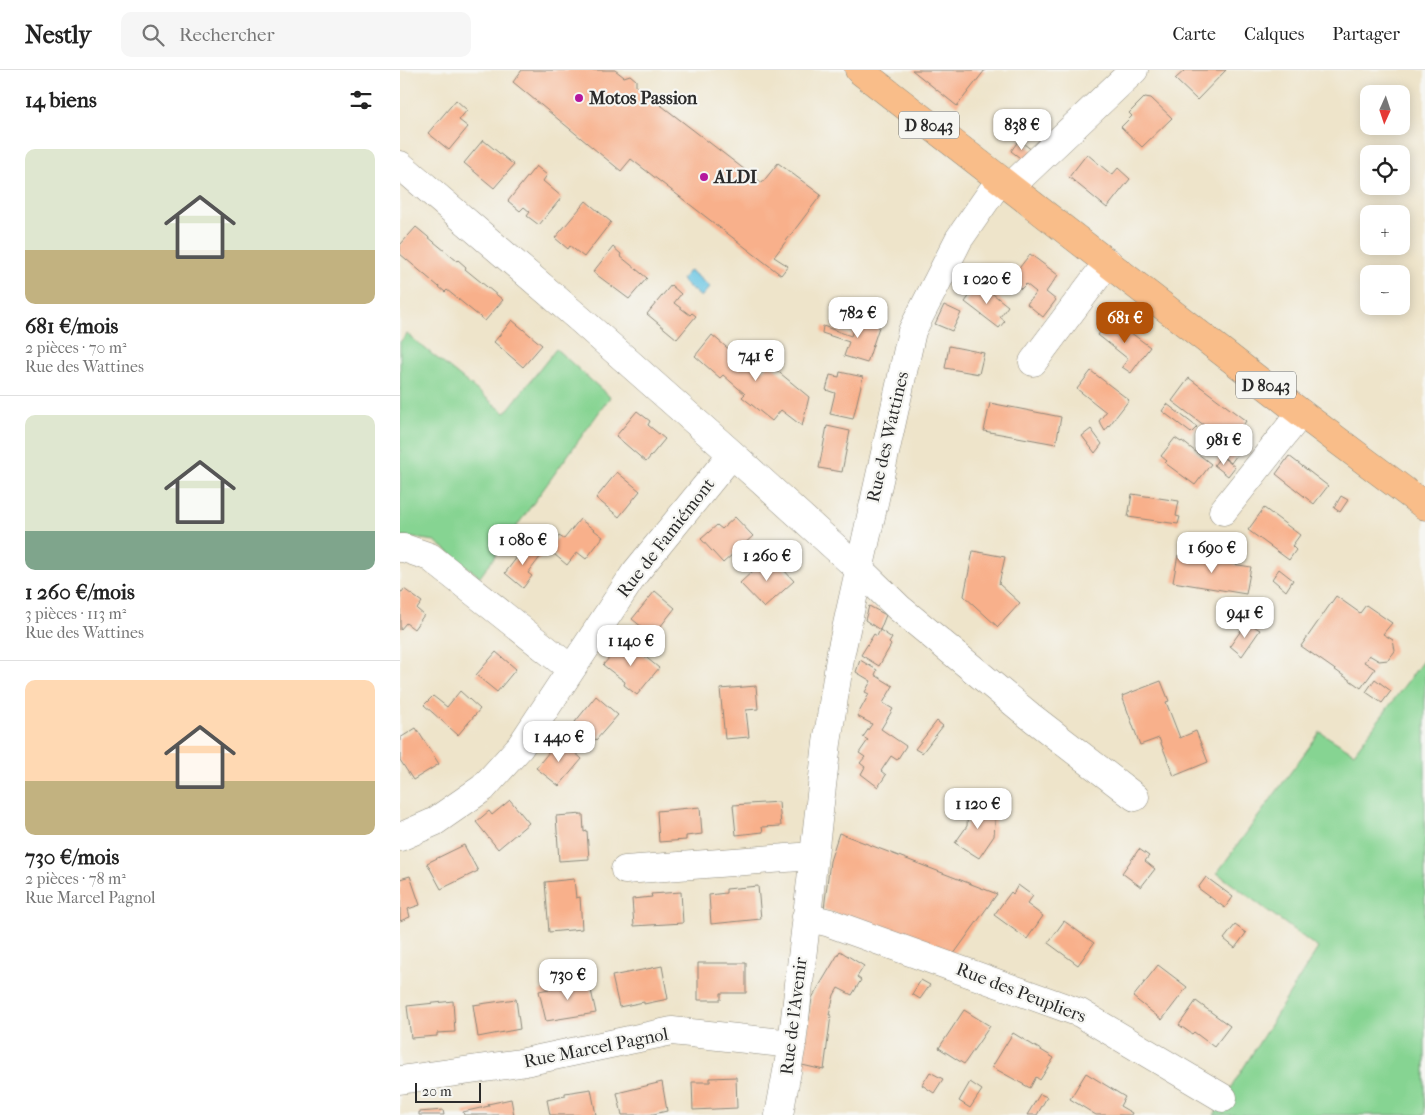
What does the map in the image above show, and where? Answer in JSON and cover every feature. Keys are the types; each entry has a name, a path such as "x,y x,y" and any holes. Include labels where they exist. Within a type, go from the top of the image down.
{"main road":[{"name":"D 8043","path":"859,70 1425,506"}],"street":[{"name":"Rue des Wattines","path":"813,856 841,652 912,331 959,239 1005,184 1134,70"},
{"path":"400,165 582,321 732,454 859,568 898,608 1030,716 1135,797"},
{"path":"1033,362 1108,262"},
{"path":"1224,511 1301,412"},
{"name":"Rue de Famiémont","path":"400,837 434,822 483,788 520,747 635,573 732,454"},
{"path":"400,548 430,557 571,668"},
{"path":"625,870 813,856"},
{"name":"Rue de l'Avenir","path":"780,1115 792,1044 813,856"},
{"name":"Rue des Peupliers","path":"806,917 830,923 1080,1013 1223,1098"},
{"name":"Rue Marcel Pagnol","path":"400,1080 520,1063 672,1031 792,1044"}],"green space":[{"path":"407,334 505,413 556,349 610,397 480,577 435,541 400,536 400,342"},
{"path":"1425,658 1425,1115 1214,1115 1318,948 1217,873 1320,732 1354,753"}],"water":[{"path":"690,270 710,287 701,297 681,280"}],"building":[{"name":"ALDI","path":"522,70 615,70 624,77 630,75 636,80 636,86 762,183 778,163 821,195 774,257 788,266 781,275 631,159 621,171 513,82"},
{"path":"912,70 985,70 957,106"},
{"path":"1185,70 1226,70 1197,100 1175,79"},
{"path":"1145,97 1151,98 1172,118 1142,147 1121,127 1132,116 1129,113"},
{"path":"456,100 467,110 459,120 468,127 449,150 428,133"},
{"path":"483,140 514,165 494,188 464,163"},
{"path":"1019,140 1033,151 1024,161 1011,151"},
{"path":"1087,154 1112,175 1118,168 1130,179 1107,208 1069,177"},
{"path":"536,166 547,175 543,181 562,197 539,225 527,216 530,212 524,207 520,211 508,201"},
{"path":"586,201 611,222 584,257 570,246 568,249 555,238"},
{"path":"416,227 458,260 466,267 465,269 503,300 485,321 447,290 445,292 400,254 400,245"},
{"path":"613,247 621,254 620,256 647,278 629,299 593,272"},
{"path":"1030,254 1058,275 1046,292 1056,300 1043,317 1027,304 1036,292 1026,284 1021,289 1010,280"},
{"path":"979,283 1008,306 1000,317 1005,321 999,328 965,302"},
{"path":"671,285 681,294 674,303 690,315 692,313 696,316 677,339 647,314"},
{"path":"944,305 961,313 952,331 935,324"},
{"path":"858,316 880,324 867,363 844,356 849,342 822,333 823,326 851,336"},
{"path":"1111,318 1150,347 1131,373 1122,367 1128,359 1098,335"},
{"path":"512,320 542,345 523,367 494,342"},
{"path":"712,335 738,357 740,354 750,362 752,360 764,371 769,364 809,397 802,426 781,410 772,421 742,397 745,394 723,375 720,378 695,356"},
{"path":"949,346 984,353 979,374 945,368"},
{"path":"1091,371 1129,400 1105,431 1099,421 1106,412 1077,389"},
{"path":"840,372 863,377 853,419 830,414 835,393 826,390 830,375 839,377"},
{"path":"1189,378 1246,421 1238,433 1247,441 1231,463 1221,455 1224,452 1215,445 1221,438 1172,401"},
{"path":"990,403 1061,417 1056,444 984,431"},
{"path":"1167,404 1197,427 1191,433 1162,411"},
{"path":"637,411 650,421 648,425 665,439 646,462 616,436"},
{"path":"827,426 850,431 842,472 819,468"},
{"path":"1091,429 1102,444 1095,453 1082,436"},
{"path":"1175,438 1182,441 1211,464 1195,485 1165,463 1167,461 1161,456"},
{"path":"1221,456 1235,467 1228,476 1214,465"},
{"path":"1289,456 1328,486 1314,504 1276,474"},
{"path":"617,472 640,491 619,517 596,498"},
{"path":"1132,494 1179,501 1176,516 1180,517 1178,524 1128,517"},
{"path":"1341,496 1348,500 1340,512 1334,508"},
{"path":"1264,508 1300,535 1292,546 1296,550 1289,560 1248,530"},
{"path":"735,517 753,536 723,563 701,539 717,525 722,529"},
{"path":"580,519 603,537 586,559 577,552 567,565 548,549 559,536 564,539"},
{"path":"527,544 541,556 528,573 532,576 523,588 505,573"},
{"path":"973,551 1005,557 999,584 1020,603 998,627 964,596"},
{"path":"770,555 794,581 764,608 740,583"},
{"path":"1178,555 1251,567 1246,594 1173,582"},
{"path":"1279,569 1293,580 1286,591 1272,579"},
{"path":"404,589 422,602 417,609 424,615 414,629 406,623 400,630 400,591 402,592"},
{"path":"655,591 675,608 653,636 632,619"},
{"path":"1336,596 1360,613 1366,605 1392,623 1383,634 1393,640 1395,651 1388,660 1379,661 1369,655 1364,662 1375,669 1361,688 1301,646"},
{"path":"869,606 886,615 880,630 865,620"},
{"path":"1247,622 1260,630 1242,656 1230,646"},
{"path":"880,630 892,638 889,643 891,645 879,666 861,655 874,634 877,636"},
{"path":"625,640 659,668 637,695 624,685 625,682 603,665"},
{"path":"496,652 516,669 497,692 476,675"},
{"path":"860,660 877,670 875,675 893,686 883,703 893,709 881,729 906,746 897,760 891,756 881,771 886,775 878,787 861,774 865,767 860,763 865,757 859,753 868,740 863,737 872,724 857,716 869,694 865,692 871,681 856,672"},
{"path":"1375,679 1391,691 1382,703 1366,692"},
{"path":"1161,681 1169,701 1166,702 1180,738 1196,731 1208,762 1174,776 1159,738 1140,745 1122,696"},
{"path":"756,686 758,709 746,710 749,737 725,739 720,689"},
{"path":"460,691 480,709 458,735 424,705 433,696 447,707"},
{"path":"596,696 618,715 596,740 575,722"},
{"path":"937,721 943,726 922,753 915,749"},
{"path":"416,728 439,764 413,780 400,760 400,738"},
{"path":"562,741 582,759 559,786 536,768 553,747 555,749"},
{"path":"510,800 529,823 498,849 476,822 489,811 492,815"},
{"path":"779,802 781,826 762,827 763,832 736,835 733,805"},
{"path":"968,805 996,808 994,836 979,858 955,843 967,826"},
{"path":"700,807 702,834 686,836 686,840 659,842 657,811"},
{"path":"583,814 584,832 587,831 589,859 559,861 556,816"},
{"path":"839,833 997,894 951,958 824,909 830,861"},
{"path":"464,845 478,871 441,889 427,863"},
{"path":"1139,849 1149,856 1145,861 1155,869 1141,887 1122,873"},
{"path":"410,876 420,905 408,909 410,917 400,921 400,879"},
{"path":"1206,877 1233,897 1225,908 1198,888"},
{"path":"574,879 576,898 580,897 582,929 549,932 545,882"},
{"path":"1018,885 1033,896 1027,904 1043,916 1027,939 994,915 1011,892 1013,894"},
{"path":"758,886 761,919 711,924 709,895 726,893 726,889"},
{"path":"681,892 683,923 634,926 632,899 652,897 651,894"},
{"path":"1064,921 1094,943 1078,965 1048,943"},
{"path":"1235,925 1246,933 1235,948 1224,939"},
{"path":"840,951 864,966 857,977 861,980 852,995 838,988 834,995 829,1015 831,1015 824,1070 802,1065 812,998"},
{"path":"698,963 746,963 746,993 721,993 721,1000 698,1000"},
{"path":"1158,965 1187,987 1162,1020 1133,997"},
{"path":"662,966 668,999 619,1007 612,976"},
{"path":"921,980 930,985 920,999 912,994"},
{"path":"589,981 596,1013 546,1021 539,991"},
{"path":"516,999 520,1029 478,1037 473,1005"},
{"path":"453,1001 455,1032 437,1033 437,1036 411,1038 407,1006"},
{"path":"1196,1001 1230,1026 1214,1047 1194,1032 1192,1034 1179,1025"},
{"path":"964,1010 990,1026 964,1064 939,1048"},
{"path":"1013,1033 1054,1058 1040,1080 1036,1077 1030,1088 992,1067"},
{"path":"930,1072 943,1079 934,1093 922,1085"},
{"path":"1086,1073 1125,1097 1120,1106 1132,1113 1131,1115 1096,1115 1070,1099"},
{"path":"736,1077 737,1108 693,1110 692,1082 710,1082 710,1078"},
{"path":"662,1082 667,1111 649,1115 622,1115 617,1093"},
{"path":"970,1082 982,1090 970,1108 959,1101"},
{"path":"591,1089 596,1115 550,1115 547,1100 565,1096 565,1093"},
{"path":"1040,1094 1047,1097 1037,1115 1027,1115"},
{"path":"511,1099 514,1115 464,1115 463,1112 489,1106 488,1104"},
{"path":"443,1110 444,1115 419,1115 419,1112"}],"place":[{"name":"Motos Passion","path":"579,98"},
{"name":"ALDI","path":"704,177"}]}
